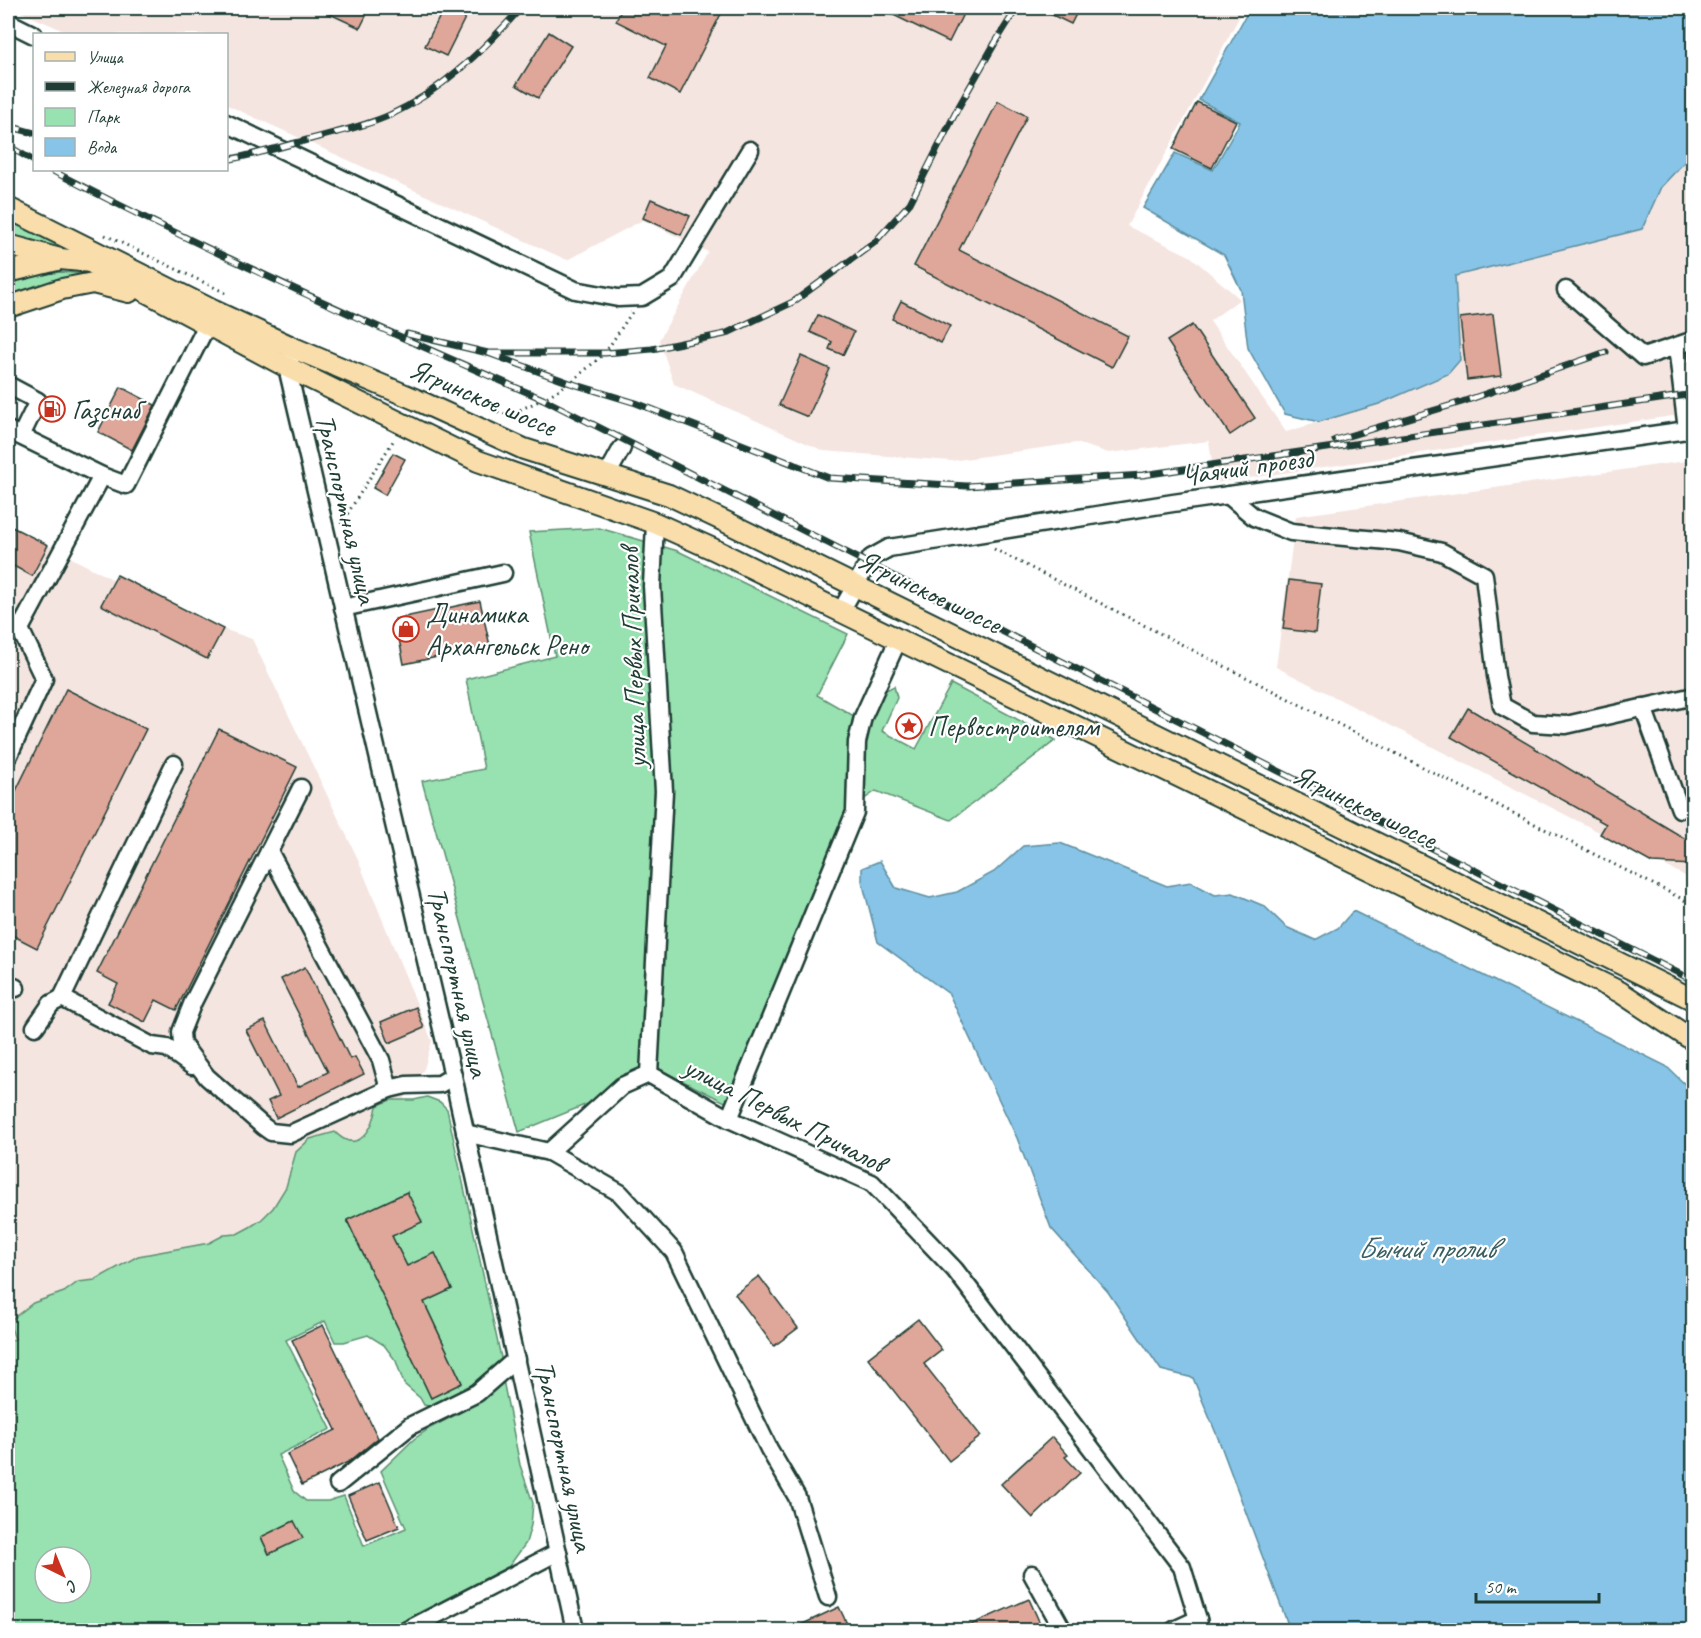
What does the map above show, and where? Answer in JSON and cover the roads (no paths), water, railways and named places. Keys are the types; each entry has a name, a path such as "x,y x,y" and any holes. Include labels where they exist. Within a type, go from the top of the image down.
{"main road":[{"name":"Ягринское шоссе","path":"8,208 126,266 287,367 478,461 655,523 841,611 1620,992 1694,1041"},
{"path":"8,245 60,259 126,266"},
{"path":"8,272 60,259"},
{"path":"90,262 157,299"},
{"path":"8,307 62,289 93,283 157,299"},
{"name":"Ягринское шоссе","path":"157,299 296,349 524,448 669,495 1694,1000"}],"street":[{"path":"8,22 33,34"},
{"path":"228,124 575,290 618,298 642,297 672,279 750,150"},
{"path":"1566,290 1643,357 1685,343 1690,430"},
{"path":"8,385 38,401 14,433 102,476 126,485 210,319"},
{"path":"287,367 296,349"},
{"name":"Транспортная улица","path":"287,367 453,1076 575,1630"},
{"name":"Чаячий проезд","path":"841,611 871,558 889,548 1228,495 1690,430"},
{"path":"607,475 622,448"},
{"path":"8,757 44,679 14,625 102,476"},
{"path":"1228,495 1254,518 1291,532 1399,542 1442,552 1484,575 1496,676 1502,706 1533,723 1566,725 1694,696"},
{"name":"улица Первых Причалов","path":"655,523 652,586 664,791 649,1074 729,1119 872,1183 955,1270 1182,1567 1199,1625"},
{"path":"343,608 503,573"},
{"path":"729,1119 855,812 857,742 863,717 898,640"},
{"path":"1675,700 1694,684"},
{"path":"1643,707 1680,808 1694,806"},
{"path":"35,1027 51,1004 62,999 174,764"},
{"path":"207,1077 182,1044 181,1032 193,1002 302,788"},
{"path":"269,851 358,1013 381,1060 388,1089"},
{"path":"62,999 152,1046 167,1048 207,1077 264,1128 282,1135 300,1130 388,1089 406,1085 440,1084 453,1076"},
{"path":"549,1152 622,1086 649,1074"},
{"path":"465,1133 549,1152 620,1193 674,1252 769,1449 797,1497 828,1597"},
{"path":"338,1484 410,1426 477,1394 516,1359"},
{"path":"407,1630 558,1551"},
{"path":"1032,1574 1063,1630"},
{"path":"1174,1630 1199,1625"}],"water":[{"path":"1250,8 1693,8 1693,153 1661,187 1642,229 1455,276 1460,360 1448,374 1379,404 1319,422 1285,414 1248,348 1241,290 1224,255 1143,208 1175,153 1213,170 1240,122 1199,100"},
{"name":"Бычий пролив","path":"1060,843 1167,886 1191,882 1215,895 1233,893 1264,906 1286,927 1315,940 1338,928 1353,911 1666,1066 1693,1092 1693,1630 1290,1630 1193,1378 1161,1370 1108,1292 1051,1228 1017,1138 949,994 878,942 862,881 862,868 880,861 896,888 930,898 957,892 994,872 1023,846"}],"railway":[{"path":"228,160 361,126 390,115 427,94 461,68 521,8"},
{"path":"407,334 488,353 605,353 652,349 725,334 793,302 874,243 910,203 958,108 1017,8"},
{"path":"8,126 33,133"},
{"path":"8,146 33,160"},
{"path":"53,171 295,289 543,399 1694,981"},
{"path":"1335,440 1462,402 1606,352"},
{"path":"488,353 570,383 636,403 829,478 967,486 1143,475 1694,394"}],"place":[{"name":"Газснаб","path":"52,409"},
{"name":"Динамика Архангельск Рено","path":"406,629"},
{"name":"Первостроителям","path":"909,726"}]}
